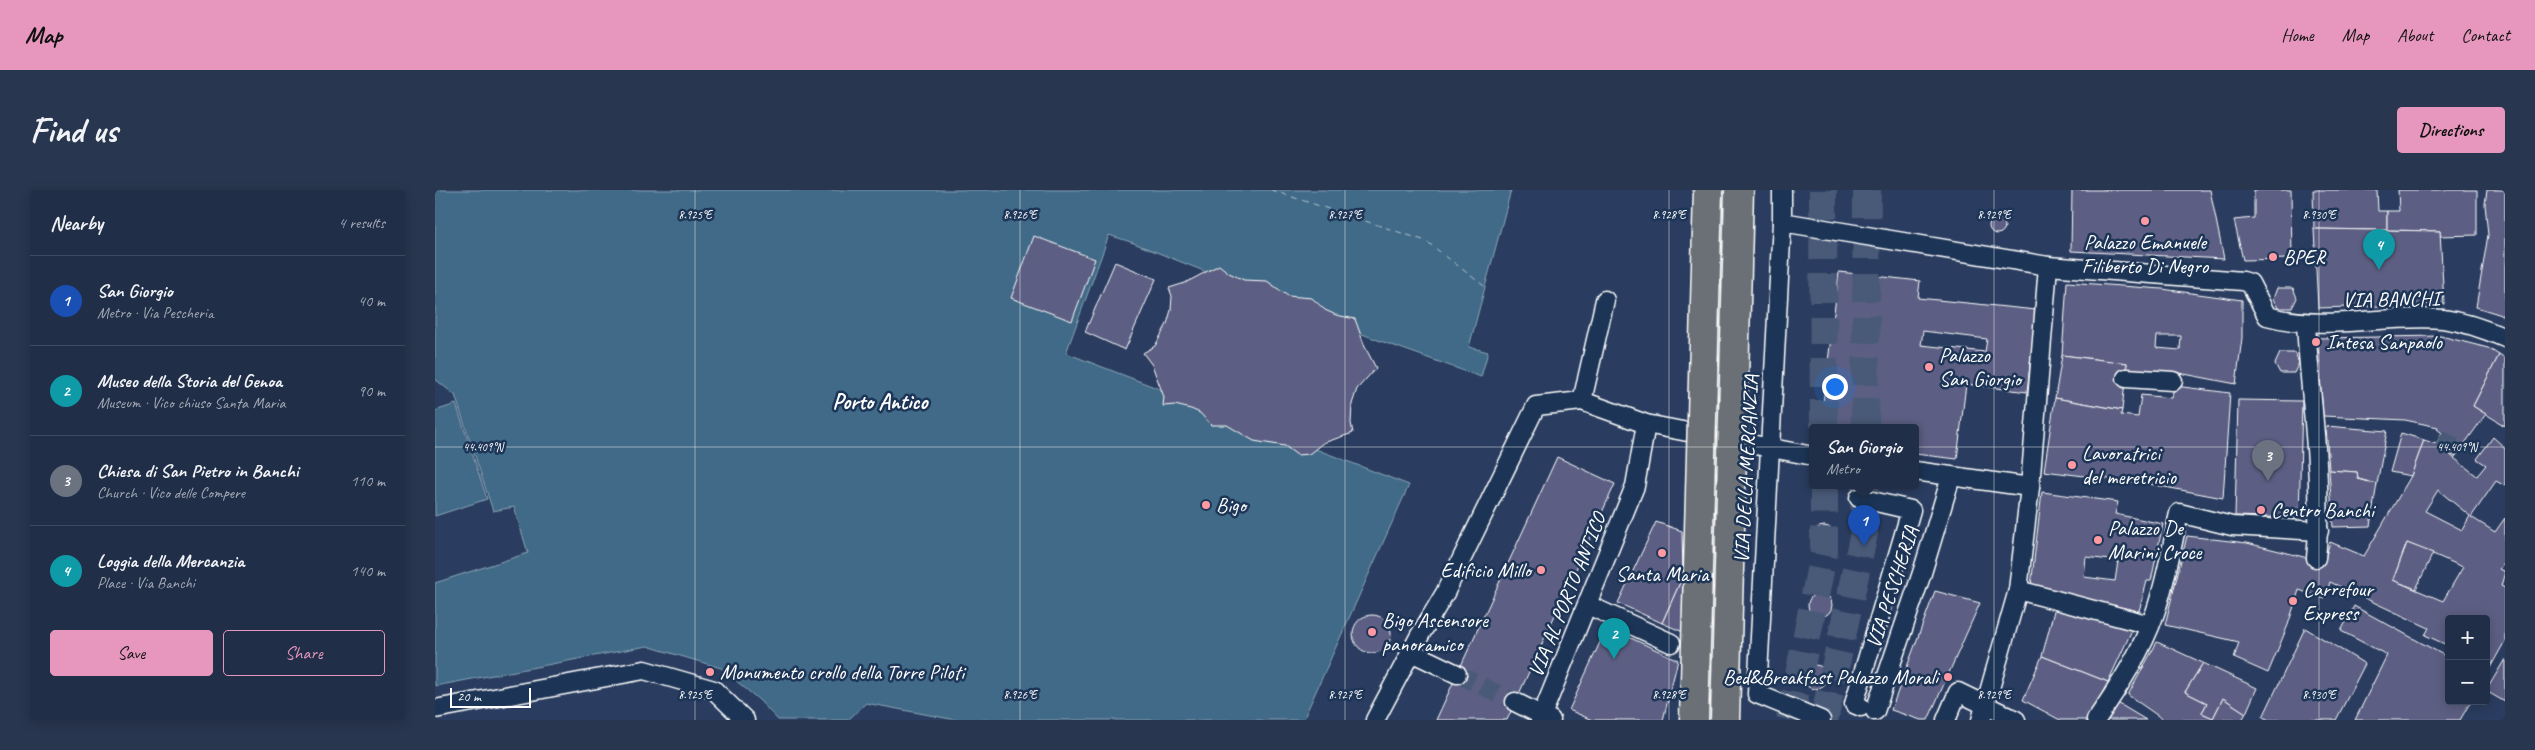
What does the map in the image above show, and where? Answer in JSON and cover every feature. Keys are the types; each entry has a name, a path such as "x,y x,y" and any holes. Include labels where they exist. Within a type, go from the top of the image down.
{"highway":[{"path":"1694,720 1708,190"},
{"path":"1725,720 1739,190"}],"street":[{"name":"VIA DELLA MERCANZIA","path":"1782,190 1782,222 1757,694 1821,720"},
{"path":"1782,222 2048,266 2031,487 2018,590 1984,713"},
{"name":"VIA BANCHI","path":"2048,266 2250,282 2267,316 2310,323 2442,319 2467,323 2505,338"},
{"path":"1582,401 1605,300"},
{"path":"2310,323 2311,398 2315,422 2319,531 2316,558"},
{"path":"2126,378 2173,381"},
{"path":"1375,720 1445,593 1536,406 1582,401 1646,424 1809,455"},
{"name":"VIA AL PORTO ANTICO","path":"1545,719 1587,605 1635,486 1646,424"},
{"path":"1919,473 2031,487"},
{"name":"VIA PESCHERIA","path":"1859,498 1911,510 1854,704 1868,709 1922,573 1951,477"},
{"path":"2096,720 2113,694 2150,626 2160,596 2179,513 2227,525 2319,531"},
{"path":"2018,590 2150,626"},
{"path":"1587,605 1671,643"},
{"path":"1411,652 1457,674"},
{"path":"435,709 644,670 714,690 745,720"},
{"path":"1946,720 1958,692 1984,713 2016,720"},
{"path":"1515,702 1545,719"}],"water":[{"path":"435,190 1511,190 1469,347 1488,352 1481,377 1375,339 1109,235 1066,353 1409,485 1303,720 956,720 866,703 848,720 778,720 759,700 721,668 647,646 435,686 435,583 528,553 514,507 493,511 455,395 435,379"},
{"path":"456,404 487,499 435,516 435,411"}],"building":[{"name":"Palazzo Emanuele Filiberto Di Negro","path":"2072,190 2210,190 2224,259 2071,251"},
{"path":"2254,190 2291,190 2292,259 2243,260 2234,220 2254,218"},
{"path":"2313,190 2377,190 2378,211 2387,211 2387,230 2314,229"},
{"path":"2398,190 2477,190 2477,235 2440,236 2440,231 2387,230 2387,211 2399,211"},
{"path":"2487,190 2505,190 2505,316 2476,307 2488,235 2485,204"},
{"path":"1994,218 2000,218 2005,223 2003,232 1994,234 1989,229 1989,223"},
{"path":"2314,229 2440,231 2444,304 2318,308"},
{"path":"1034,236 1095,259 1072,321 1011,298"},
{"path":"1115,262 1156,279 1125,350 1085,332"},
{"path":"1219,265 1229,273 1244,280 1267,281 1288,296 1312,298 1325,310 1336,315 1355,319 1365,347 1376,368 1357,389 1352,404 1351,423 1353,433 1323,443 1309,454 1297,455 1285,446 1254,441 1227,425 1211,425 1200,413 1191,409 1175,405 1163,406 1164,397 1152,365 1143,353 1155,346 1167,324 1172,296 1169,288 1185,283"},
{"name":"Palazzo San Giorgio","path":"1839,272 1920,281 1918,298 2036,310 2027,392 1966,384 1957,459 1919,454 1919,424 1820,424","holes":["1923,331 1987,339 1985,352 1921,345"]},
{"path":"2067,282 2162,289 2242,300 2242,338 2236,384 2179,373 2125,375 2127,363 2062,355","holes":["2157,336 2181,336 2180,350 2156,348"]},
{"path":"2277,288 2293,288 2297,298 2292,308 2278,308 2273,299"},
{"path":"2441,336 2488,348 2499,355 2473,406 2486,414 2455,457 2436,444 2442,433 2437,429 2438,427 2405,420 2323,416 2317,338"},
{"path":"2280,353 2295,353 2299,363 2294,373 2280,373 2275,364"},
{"path":"2062,355 2127,363 2122,410 2055,398"},
{"path":"2499,355 2505,359 2505,426 2473,406"},
{"path":"2175,386 2230,393 2223,498 2149,484 2044,471 2055,398 2122,410 2121,415 2138,417 2141,395 2171,398"},
{"path":"2238,400 2302,401 2299,518 2235,516"},
{"path":"2326,426 2387,431 2377,484 2358,479 2357,472 2329,470"},
{"path":"2401,433 2424,440 2411,476 2390,472"},
{"path":"2493,437 2505,448 2505,486 2496,481 2471,517 2495,532 2505,518 2505,561 2499,569 2505,572 2501,586 2505,588 2505,641 2490,668 2490,615 2445,615 2445,644 2425,635 2429,628 2330,582 2325,599 2299,590 2288,625 2268,673 2234,658 2239,642 2165,625 2187,536 2247,543 2324,562 2330,542 2364,556 2411,476 2424,440 2436,444 2477,476 2486,465 2477,459","holes":["2438,490 2470,516 2462,530 2425,511","2407,543 2463,567 2443,601 2393,580"]},
{"name":"Edificio Millo","path":"1557,457 1615,484 1507,720 1436,720"},
{"path":"2329,470 2357,472 2358,479 2377,484 2370,526 2333,527"},
{"name":"Palazzo De Marini Croce","path":"2042,492 2118,502 2115,514 2163,524 2151,581 2147,581 2139,611 2055,594 2031,586","holes":["2086,557 2118,561 2115,581 2084,577"]},
{"name":"Santa Maria","path":"1656,522 1682,531 1683,576 1662,623 1618,603"},
{"path":"1824,526 1833,529 1836,538 1833,547 1824,550 1815,547 1812,538 1815,529"},
{"path":"2407,543 2433,553 2416,589 2393,580"},
{"path":"1683,576 1685,596 1683,632 1662,623"},
{"path":"1935,591 1980,603 1928,720 1921,720 1891,710"},
{"path":"1820,593 1825,594 1831,600 1831,610 1825,616 1820,617 1815,616 1809,610 1808,605 1809,600 1815,594"},
{"path":"2354,606 2445,656 2445,705 2469,705 2460,720 2355,720 2387,655 2341,631"},
{"path":"2055,607 2132,630 2108,682 2042,656"},
{"name":"Bigo Ascensore panoramico","path":"1372,615 1385,621 1391,634 1385,647 1372,653 1359,647 1353,634 1359,621"},
{"path":"1607,627 1678,660 1663,720 1592,720 1569,710"},
{"path":"2305,628 2365,664 2336,720 2269,720 2263,717"},
{"path":"2157,642 2203,663 2185,692 2207,703 2202,713 2213,718 2223,698 2246,713 2242,720 2164,720 2128,695"},
{"path":"2042,656 2108,682 2088,720 2060,720 2023,700"},
{"path":"2505,659 2505,702 2490,693 2490,684"},
{"path":"2203,663 2257,688 2246,713 2223,698 2213,718 2202,713 2207,703 2185,692"},
{"path":"1815,665 1824,668 1827,677 1824,686 1815,689 1806,686 1803,677 1806,668"},
{"path":"2116,702 2146,720 2105,720"}],"ferry route":[{"path":"1271,190 1426,241 1484,286"}],"tunnel":[{"path":"1823,190 1824,424"},
{"path":"1865,424 1867,190"},
{"path":"2439,438 2460,450"},
{"path":"1790,720 1824,551 1824,489"},
{"path":"1824,720 1864,533 1865,489"},
{"path":"1457,674 1515,702"}],"place":[{"name":"Palazzo Emanuele Filiberto Di Negro","path":"2145,221"},
{"name":"BPER","path":"2273,257"},
{"name":"Loggia della Mercanzia","path":"2379,270"},
{"name":"Intesa Sanpaolo","path":"2316,342"},
{"name":"Palazzo San Giorgio","path":"1929,367"},
{"name":"Lavoratrici del meretricio","path":"2072,465"},
{"name":"Chiesa di San Pietro in Banchi","path":"2268,481"},
{"name":"Bigo","path":"1206,505"},
{"name":"Centro Banchi","path":"2261,510"},
{"name":"Palazzo De Marini Croce","path":"2098,540"},
{"name":"San Giorgio","path":"1864,546"},
{"name":"Santa Maria","path":"1662,553"},
{"name":"Edificio Millo","path":"1541,570"},
{"name":"Carrefour Express","path":"2293,601"},
{"name":"Bigo Ascensore panoramico","path":"1372,632"},
{"name":"Museo della Storia del Genoa","path":"1614,659"},
{"name":"Monumento crollo della Torre Piloti","path":"710,672"},
{"name":"Bed&Breakfast Palazzo Morali","path":"1948,677"}],"district":[{"name":"Porto Antico","path":"880,402"}]}
